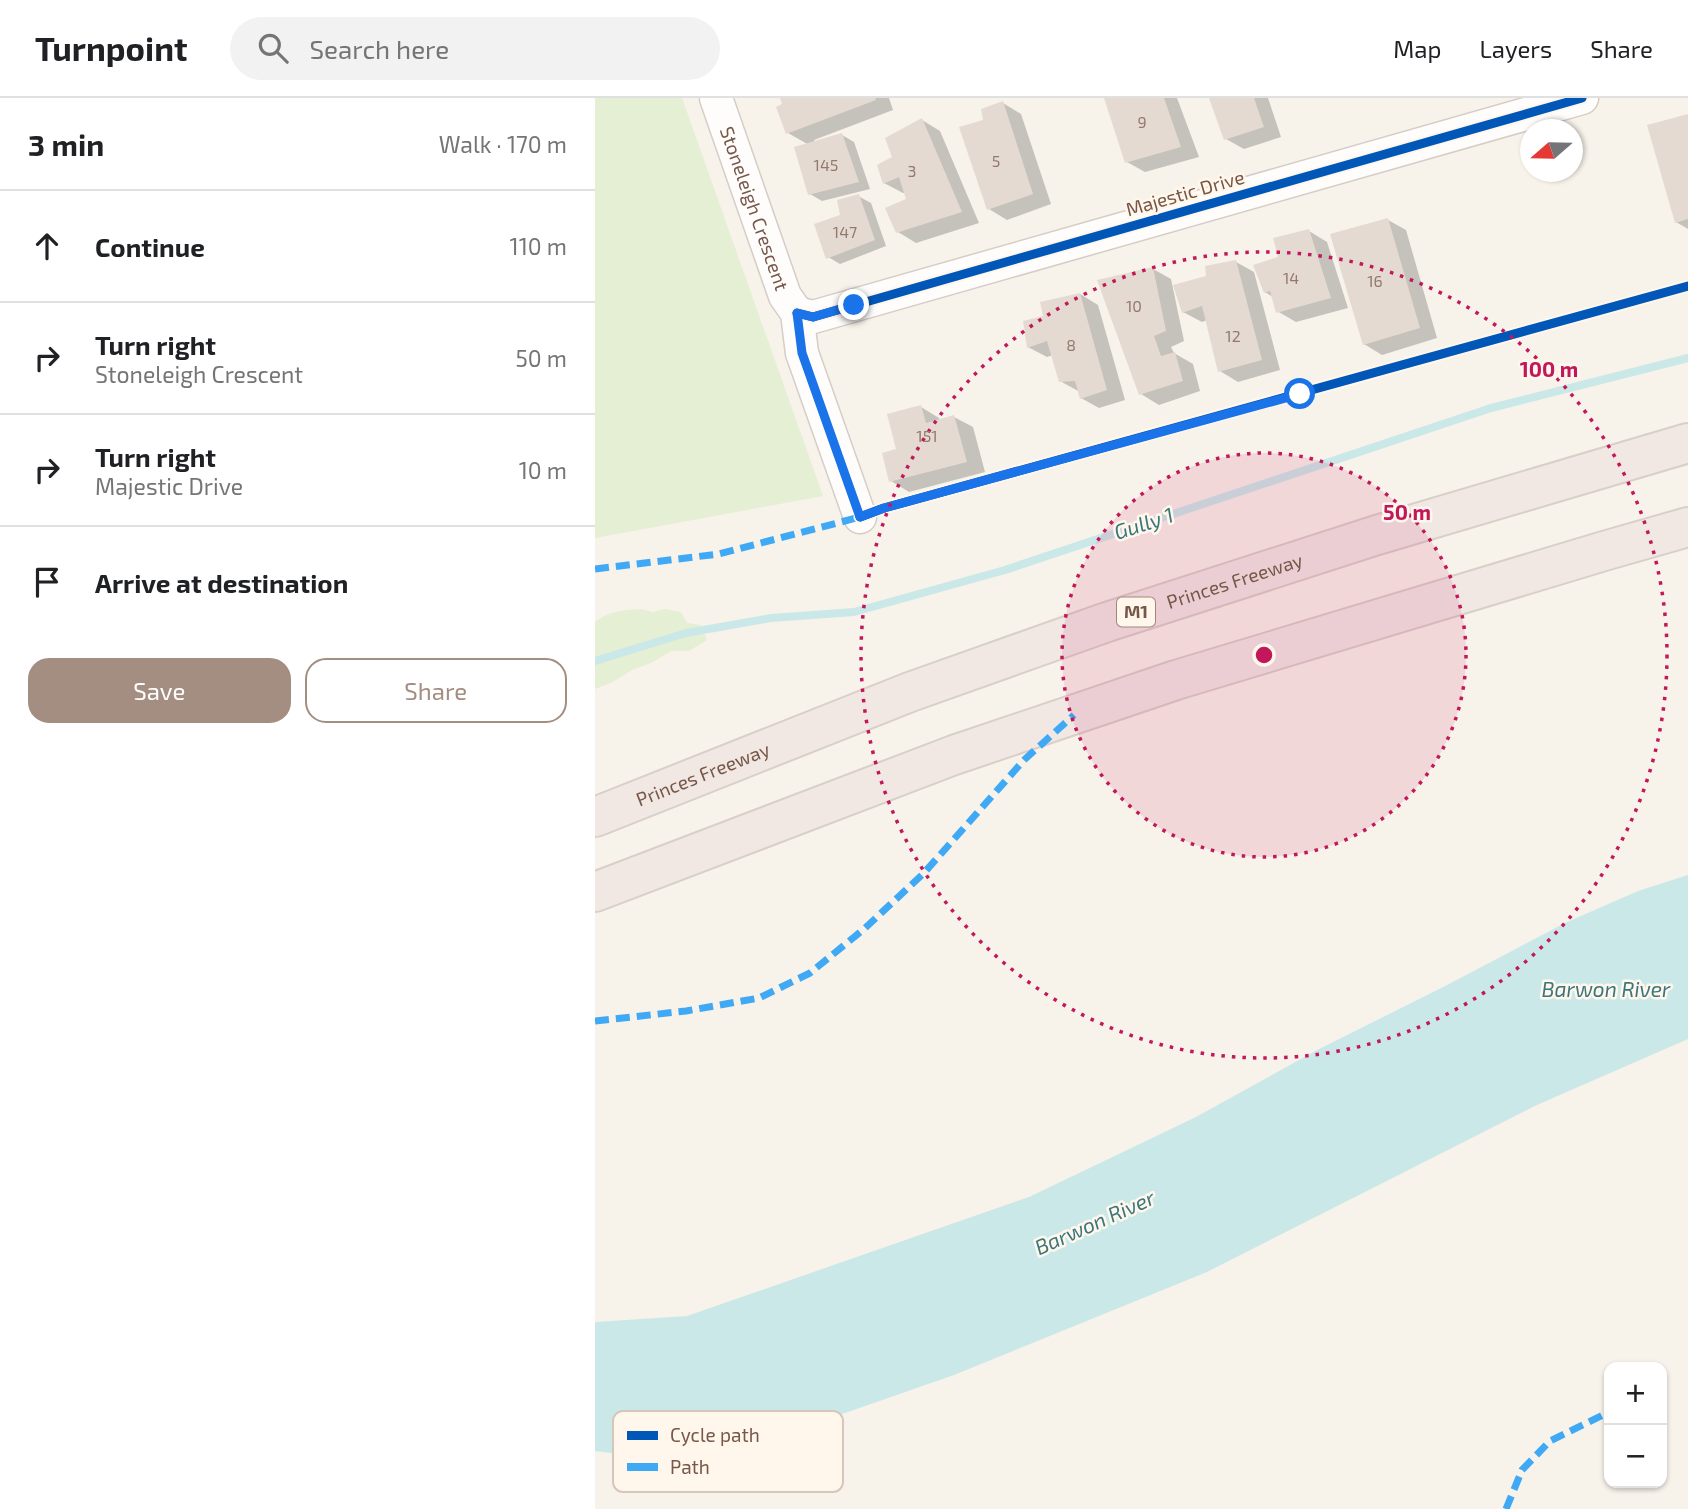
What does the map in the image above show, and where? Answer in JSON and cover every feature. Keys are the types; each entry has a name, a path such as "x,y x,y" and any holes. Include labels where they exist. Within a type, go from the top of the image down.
{"highway":[{"name":"Princes Freeway","path":"595,817 910,692 1107,622 1377,535 1688,443"},
{"path":"595,892 954,755 1176,680 1688,527"}],"street":[{"name":"Stoneleigh Crescent","path":"716,98 785,296 797,313 802,353 860,517"},
{"name":"Majestic Drive","path":"797,313 813,317 1582,98"}],"green space":[{"path":"595,98 682,98 823,496 595,538"},
{"path":"641,609 681,612 687,623 701,625 707,640 689,651 671,651 595,689 595,622 611,613"}],"water":[{"name":"Barwon River","path":"1688,875 1688,1039 1537,1105 1207,1272 954,1375 843,1414 843,1411 613,1411 613,1453 595,1451 595,1322 687,1316 1029,1197 1196,1117 1317,1050 1565,923 1638,891"}],"building":[{"path":"780,98 876,100 786,134 776,107 782,104"},
{"path":"1104,98 1164,98 1181,147 1125,163"},
{"path":"1209,98 1254,98 1264,127 1224,140"},
{"path":"1003,101 1033,194 987,210 959,127 983,120 981,109"},
{"path":"1688,114 1688,219 1675,223 1647,125"},
{"path":"922,118 962,212 896,233 885,208 906,199 899,177 883,184 877,165 892,157 885,138"},
{"path":"842,133 859,182 808,195 794,147"},
{"path":"859,194 875,240 826,259 814,224 840,215 837,200"},
{"path":"1388,218 1420,328 1363,345 1330,234"},
{"path":"1309,229 1331,298 1276,313 1270,291 1264,293 1253,265 1278,257 1273,238"},
{"path":"1236,260 1262,360 1218,372 1202,306 1182,313 1173,285 1206,276 1205,266"},
{"path":"1153,267 1166,331 1154,336 1161,356 1175,352 1183,381 1139,395 1097,280"},
{"path":"1080,293 1107,390 1080,399 1075,381 1059,382 1047,341 1027,348 1023,321 1043,316 1040,302"},
{"path":"921,405 926,423 954,415 967,462 889,482 882,453 896,449 887,414"}],"waterway":[{"name":"Gully 1","path":"595,661 686,633 771,618 854,612 1005,570 1491,408 1688,358"}],"marked path":[{"path":"595,569 719,554 860,517"},
{"path":"595,1021 686,1011 759,998 810,973 864,929 924,873 1024,760 1074,715"},
{"path":"1506,1509 1522,1470 1550,1441 1604,1414"}],"cycle path":[{"path":"797,313 813,317 1582,98"},
{"path":"860,517 884,508 1688,286"}],"route":[{"path":"854,305 813,317 797,313 802,353 860,517 884,508 1300,394"}]}
